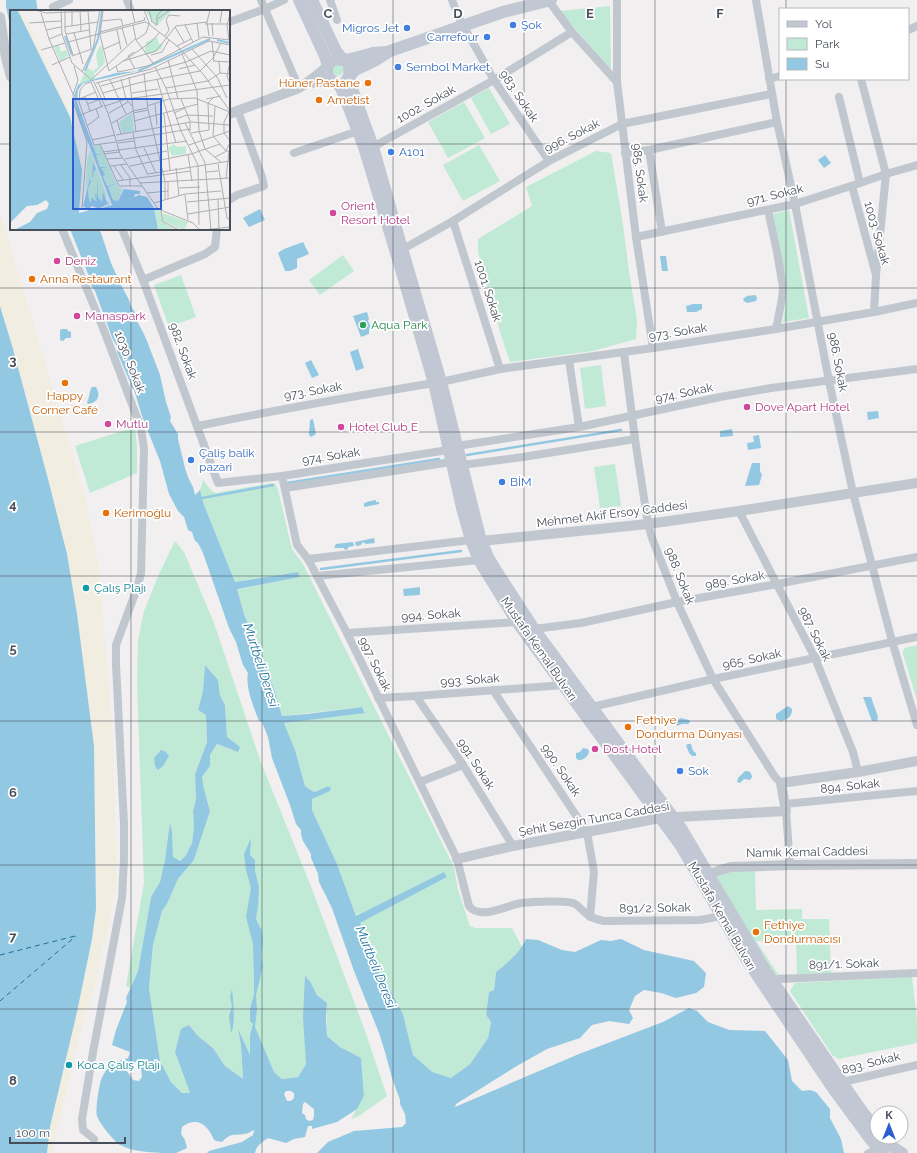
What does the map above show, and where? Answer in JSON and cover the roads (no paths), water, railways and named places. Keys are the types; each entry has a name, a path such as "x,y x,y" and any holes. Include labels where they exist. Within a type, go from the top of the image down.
{"main road":[{"path":"299,0 325,56 328,66 328,76 333,80 337,82 346,79 355,70 376,60 390,51"},
{"path":"312,0 336,51 349,66 349,75"},
{"path":"328,66 330,62 334,60 352,59 373,53 390,51 503,12 551,0"},
{"name":"Mustafa Kemal Bulvarı","path":"349,75 350,83 374,147 403,249 438,382 453,448 462,508 476,540 534,629 690,841 720,914 747,960 837,1085 869,1120"},
{"name":"Mustafa Kemal Bulvarı","path":"333,80 340,86 344,94 364,147 438,382"},
{"name":"Mustafa Kemal Bulvarı","path":"476,540 479,560 517,622 704,876 772,980 871,1140 873,1152"},
{"path":"891,1145 902,1153"}],"street":[{"path":"53,6 69,0"},
{"path":"126,0 131,10"},
{"path":"261,0 303,86"},
{"path":"230,22 265,9 284,0"},
{"path":"330,0 337,20"},
{"name":"983. Sokak","path":"452,0 463,26 494,80 549,161"},
{"path":"548,0 572,32 616,82"},
{"name":"985. Sokak","path":"617,0 616,82 636,237 653,348"},
{"name":"986. Sokak","path":"756,0 771,94 795,204 829,381 853,493 892,641 917,725"},
{"path":"0,17 6,58 10,73"},
{"name":"1002. Sokak","path":"374,147 494,80 572,32"},
{"path":"303,86 328,66"},
{"path":"769,79 779,76"},
{"path":"230,199 264,186 262,177 234,112 303,86 333,80"},
{"path":"861,80 886,174 876,274"},
{"name":"996. Sokak","path":"403,249 453,221 549,161 622,124 771,94"},
{"path":"839,97 860,183"},
{"path":"625,153 650,150 777,122"},
{"path":"294,153 358,131"},
{"path":"650,150 662,232"},
{"name":"971. Sokak","path":"636,237 795,204 917,165"},
{"name":"1003. Sokak","path":"852,186 876,274 874,312"},
{"path":"768,210 778,252 783,286 776,329"},
{"name":"1001. Sokak","path":"453,221 500,369"},
{"name":"1030. Sokak","path":"62,230 112,349 141,428 144,449 140,574 136,591 116,645 124,824 124,859 122,898 82,1119 83,1130 94,1139"},
{"name":"982. Sokak","path":"122,230 143,280 218,483"},
{"path":"143,280 205,254 215,247 217,230"},
{"name":"973. Sokak","path":"198,426 313,403 438,382 500,369 624,353 776,329 917,303"},
{"name":"988. Sokak","path":"624,353 635,439 648,524 652,538 677,602 713,679 775,777 781,783"},
{"path":"569,360 578,426"},
{"name":"974. Sokak","path":"218,483 282,476 453,448 632,416 720,397 771,388 917,369"},
{"path":"285,488 456,464 523,457 635,439"},
{"name":"997. Sokak","path":"282,476 297,545 308,559 347,633 457,860"},
{"name":"Mehmet Akif Ersoy Caddesi","path":"308,559 476,540 648,524 917,483"},
{"name":"987. Sokak","path":"739,511 815,658 853,752 858,772"},
{"name":"989. Sokak","path":"534,629 581,623 677,602 917,557"},
{"path":"317,576 479,560"},
{"name":"994. Sokak","path":"347,633 517,622"},
{"name":"965. Sokak","path":"592,707 713,679 917,637"},
{"name":"993. Sokak","path":"378,698 564,685"},
{"name":"990. Sokak","path":"493,690 587,832 594,872 590,917"},
{"name":"991. Sokak","path":"416,696 463,765 513,846"},
{"path":"790,865 786,808 781,783 858,772 917,761"},
{"path":"420,782 463,765"},
{"name":"894. Sokak","path":"786,808 917,792"},
{"name":"Şehit Sezgin Tunca Caddesi","path":"457,860 513,846 660,818 786,808"},
{"path":"457,860 469,906 472,910 477,912 494,911 519,904 566,901 575,903 590,917"},
{"name":"Namık Kemal Caddesi","path":"704,876 732,867 917,864"},
{"name":"891/2. Sokak","path":"590,917 595,920 604,921 700,920 716,917 720,914"},
{"name":"891/1. Sokak","path":"772,980 787,978 917,973"},
{"name":"893. Sokak","path":"837,1085 917,1065"}],"water":[{"path":"6,0 36,0 38,10 10,10 10,26"},
{"path":"825,155 831,163 824,168 818,160"},
{"path":"260,209 265,220 249,227 243,218"},
{"name":"Murtbeli Deresi","path":"70,230 100,230 101,233 111,263 132,308 137,315 137,321 147,341 160,375 171,417 170,421 178,434 188,477 195,495 200,490 204,505 235,582 298,572 300,577 237,589 244,614 273,686 282,716 362,707 365,713 284,723 295,750 305,786 315,792 326,787 331,787 330,791 312,799 312,810 337,864 356,916 444,872 447,877 360,923 376,968 403,1014 413,1055 432,1072 451,1078 470,1064 488,1038 491,1022 486,1015 489,992 494,990 496,972 517,953 526,939 538,940 562,950 575,952 601,940 611,941 621,939 644,950 694,961 706,973 704,987 696,993 676,998 661,993 644,990 635,996 629,1010 633,1018 629,1024 609,1021 592,1025 580,1038 547,1049 456,1104 455,1107 579,1054 663,1022 689,1008 697,1011 708,1022 729,1030 765,1031 788,1060 792,1081 802,1091 810,1090 816,1092 830,1109 830,1118 841,1139 844,1153 317,1153 328,1142 354,1131 402,1127 406,1123 405,1114 400,1104 379,1033 354,971 332,908 319,882 318,874 311,858 311,854 303,841 301,830 296,824 272,758 268,737 262,722 259,721 250,697 247,679 248,673 243,665 236,642 229,628 203,553 198,543 195,541 192,532 188,530 184,517 178,511 169,494 160,461 143,419 134,390 131,387 117,352"},
{"path":"303,242 309,254 297,259 297,268 290,271 285,271 278,253 284,249"},
{"path":"660,256 666,256 668,271 662,271"},
{"path":"755,295 757,298 756,301 747,303 743,299 747,296"},
{"path":"702,304 702,309 696,312 687,312 686,306"},
{"path":"0,306 13,349 67,554 77,614 94,746 96,909 92,939 77,1012 50,1127 47,1153 0,1153"},
{"name":"Aqua Park","path":"367,312 369,319 368,321 372,329 369,330 369,334 361,337 353,316"},
{"path":"67,329 71,332 71,337 66,338 63,341 60,340 60,330"},
{"path":"358,349 364,368 356,371 350,352"},
{"path":"311,360 319,375 312,378 305,363"},
{"path":"92,387 96,387 98,390 98,398 94,402 88,404 87,402"},
{"path":"878,411 879,418 868,420 867,412"},
{"path":"313,419 316,434 311,437 309,435 310,420"},
{"path":"732,429 733,436 720,437 720,431"},
{"path":"759,435 761,448 748,450 747,443 754,442 753,436"},
{"path":"752,463 760,463 760,471 762,475 759,485 745,486"},
{"path":"376,500 379,504 364,507 364,503"},
{"path":"374,538 375,543 366,544 363,542 361,545 356,546 355,542"},
{"path":"353,542 354,546 348,547 348,549 345,550 344,548 334,548 336,544"},
{"path":"420,587 419,595 404,596 403,589"},
{"path":"205,665 218,680 220,695 225,705 227,737 240,747 238,752 217,744 210,755 210,766 202,777 210,811 194,860 178,879 167,904 162,911 153,945 149,988 160,1061 171,1082 182,1093 190,1093 175,1052 181,1029 189,1025 198,1036 213,1048 225,1066 243,1079 241,1046 238,1029 250,1055 250,1035 253,1024 250,1021 250,1009 254,995 253,944 246,917 251,888 246,870 244,854 251,838 250,855 255,860 255,871 259,887 256,919 262,931 263,941 261,956 263,966 256,995 257,1010 255,1027 274,1072 282,1079 298,1077 306,1064 303,1017 305,976 311,983 317,995 327,1003 327,1036 340,1047 361,1058 364,1096 357,1109 337,1122 312,1129 312,1126 308,1126 305,1137 294,1139 286,1143 268,1138 258,1146 255,1153 207,1153 209,1151 242,1142 253,1135 254,1130 245,1134 230,1136 222,1142 214,1140 205,1126 197,1122 192,1122 182,1127 181,1134 185,1140 187,1148 176,1153 155,1153 133,1150 120,1145 114,1140 97,1116 99,1088 104,1074 113,1064 128,1058 130,1052 112,1045 127,1002 126,998 138,971 151,897 160,882 165,860 170,823 172,831 173,857 180,861 186,855 192,843 194,827 193,811 196,799 195,774 207,742 206,715 198,710 203,691","holes":["137,1061 141,1069 142,1077 139,1081 133,1080 125,1068","286,1091 291,1091 294,1093 294,1098 291,1101 287,1101 284,1094","305,1102 314,1109 313,1120 309,1121 302,1113 303,1104"]},
{"path":"863,697 871,697 878,717 877,721 872,721"},
{"path":"788,706 792,709 789,717 781,721 776,719 776,714"},
{"path":"681,718 689,720 690,722 688,724 677,726 677,721"},
{"path":"691,744 696,756 692,756 689,753 686,745"},
{"path":"583,748 588,749 589,752 586,757 578,760 576,758 576,753 580,752"},
{"path":"161,750 166,752 169,756 163,766 158,770 155,766 154,758"},
{"path":"745,771 751,773 752,777 750,780 744,779 740,783 737,782 738,778"},
{"path":"232,989 234,1018 231,1033 229,1016 232,1006 230,997"}],"waterway":[{"path":"467,455 621,430"},
{"path":"287,483 439,459"},
{"path":"202,498 273,485"},
{"path":"321,569 461,551"}],"place":[{"name":"Şok","path":"513,25"},
{"name":"Migros Jet","path":"407,28"},
{"name":"Carrefour","path":"487,37"},
{"name":"Sembol Market","path":"398,67"},
{"name":"Hüner Pastane","path":"368,83"},
{"name":"Ametist","path":"319,100"},
{"name":"A101","path":"391,152"},
{"name":"Orient Resort Hotel","path":"333,213"},
{"name":"Deniz","path":"57,261"},
{"name":"Anna Restaurant","path":"32,279"},
{"name":"Manaspark","path":"77,316"},
{"name":"Aqua Park","path":"363,325"},
{"name":"Happy Corner Café","path":"65,383"},
{"name":"Dove Apart Hotel","path":"747,407"},
{"name":"Mutlu","path":"108,424"},
{"name":"Hotel Club E","path":"341,427"},
{"name":"Çaliş balik pazari","path":"191,460"},
{"name":"BİM","path":"502,482"},
{"name":"Kerimoğlu","path":"106,513"},
{"name":"Çalış Plajı","path":"86,588"},
{"name":"Fethiye Dondurma Dünyası","path":"628,727"},
{"name":"Dost Hotel","path":"595,749"},
{"name":"Sok","path":"680,771"},
{"name":"Fethiye Dondurmacısı","path":"756,932"},
{"name":"Koca Çalış Plajı","path":"69,1065"}]}
